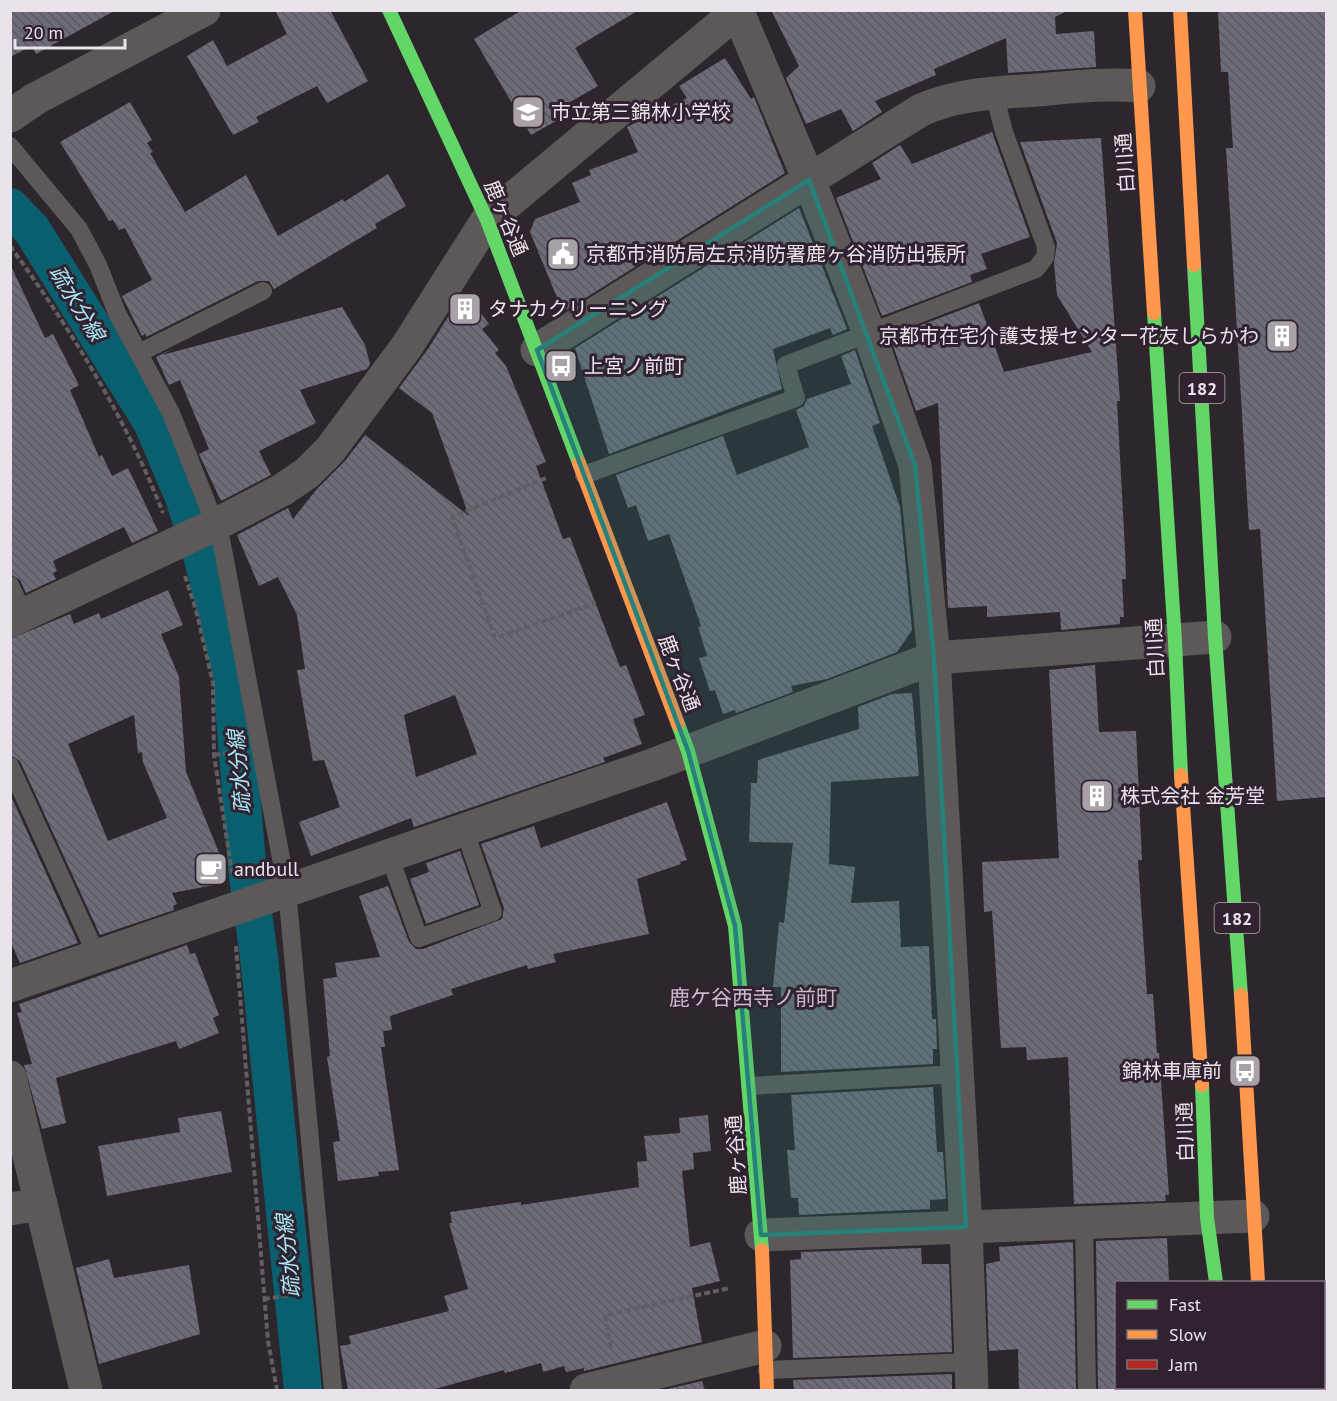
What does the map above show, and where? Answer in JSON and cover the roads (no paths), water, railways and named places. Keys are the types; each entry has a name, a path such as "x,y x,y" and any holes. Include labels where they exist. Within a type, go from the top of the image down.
{"main road":[{"name":"鹿ヶ谷通","path":"389,10 488,219 688,751 735,926 761,1235 767,1390"},
{"name":"白川通","path":"1135,10 1175,641 1179,755 1201,1047 1207,1218 1216,1281"},
{"name":"182","path":"1180,10 1215,637 1236,906 1258,1281"}],"street":[{"path":"10,116 35,99 204,10"},
{"path":"17,618 202,531 282,490 307,473 330,450 407,346 488,219 739,11 869,333 915,465 934,658 966,1227 971,1376"},
{"path":"537,350 921,110 945,99 1112,84 1139,86"},
{"path":"10,986 688,751 934,658 1215,637"},
{"path":"10,1077 26,1207 86,1390"},
{"path":"761,1235 1253,1216"},
{"path":"601,1387 766,1358"}],"lane":[{"path":"582,470 796,398 786,365 1036,269 1045,257 1046,247 1004,132 994,93"},
{"path":"11,149 79,229 98,265 117,313 171,413 202,531 221,539 247,670 257,901 333,1390"},
{"path":"139,353 263,291"},
{"path":"10,585 17,618"},
{"path":"10,766 97,957"},
{"path":"389,855 419,938 493,912 464,829"},
{"path":"750,1086 957,1074"},
{"path":"1084,1222 1087,1390"},
{"path":"766,1358 971,1376"}],"waterway":[{"name":"疏水分線","path":"10,207 32,230 152,422 184,497 202,555 231,670 248,876 259,957 303,1390"}],"place":[{"name":"市立第三錦林小学校","path":"528,112"},
{"name":"京都市消防局左京消防署鹿ヶ谷消防出張所","path":"563,254"},
{"name":"タナカクリーニング","path":"465,309"},
{"name":"京都市在宅介護支援センター花友しらかわ","path":"1282,336"},
{"name":"上宮ノ前町","path":"561,366"},
{"name":"株式会社 金芳堂","path":"1097,796"},
{"name":"andbull","path":"211,869"},
{"name":"錦林車庫前","path":"1245,1071"}],"district":[{"name":"鹿ケ谷西寺ノ前町","path":"753,997"}]}
